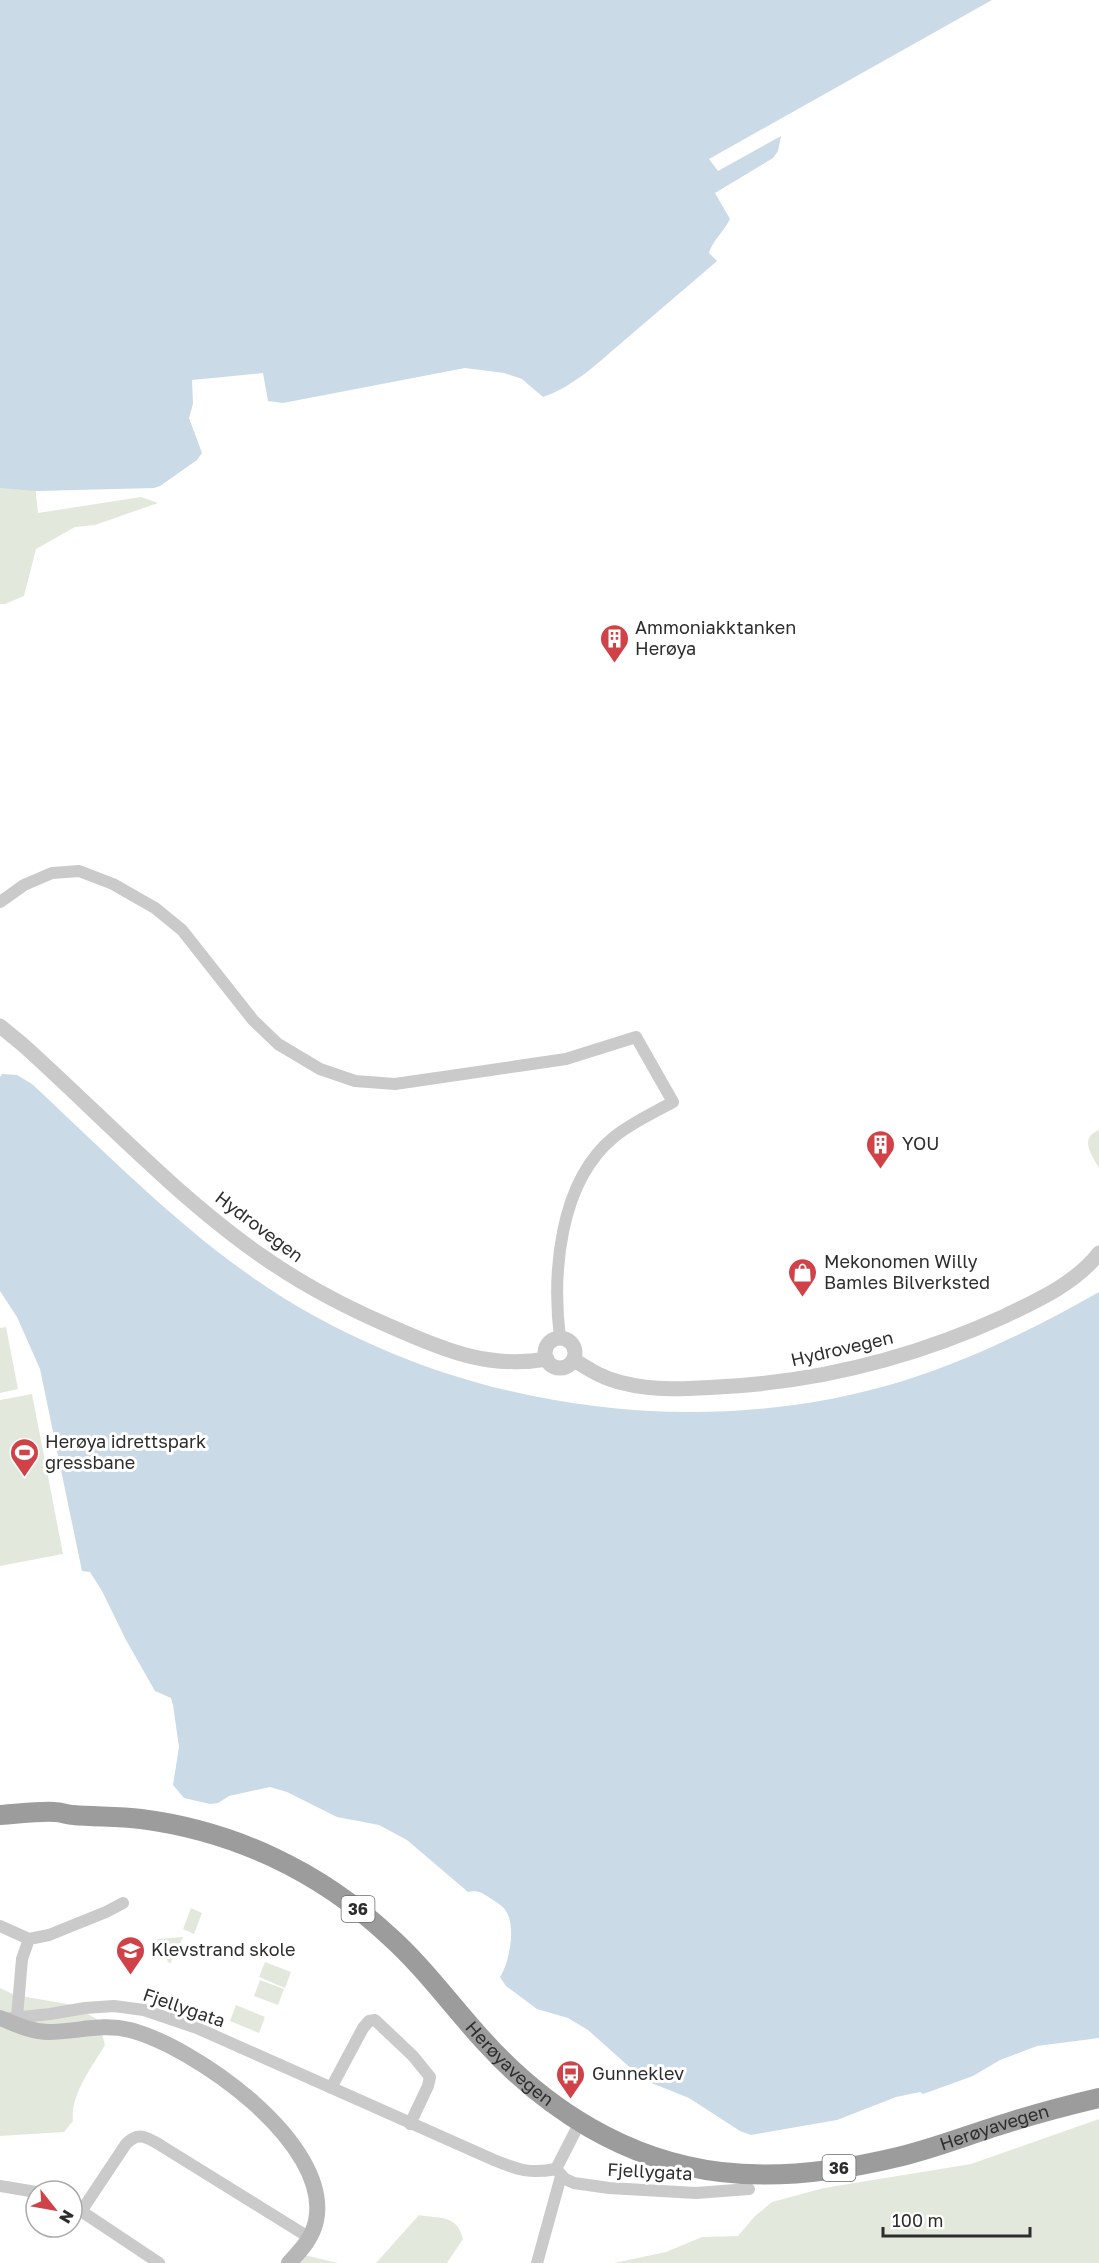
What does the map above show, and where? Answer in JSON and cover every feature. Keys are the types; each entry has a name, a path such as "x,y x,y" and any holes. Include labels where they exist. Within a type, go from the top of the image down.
{"highway":[{"name":"Herøyavegen","path":"0,1815 58,1812 71,1816 138,1819 200,1830 258,1850 315,1879 356,1907 390,1936 512,2070 537,2092 580,2122 615,2141 676,2163 729,2173 799,2173 900,2157 1016,2120 1099,2098"},
{"name":"Herøyavegen","path":"0,1827 58,1821 71,1816"}],"main road":[{"path":"6,2018 42,2032 105,2026 132,2031 173,2048 251,2101 278,2127 303,2161 313,2182 317,2203 316,2222 310,2238 289,2263"}],"street":[{"path":"0,902 38,878 72,870 90,874 113,884 164,915 191,940 242,1006 270,1037 308,1064 345,1078 381,1083 410,1082 566,1059 636,1037 673,1102 613,1137 595,1156 579,1181 566,1214 560,1251 558,1303 560,1338"},
{"name":"Hydrovegen","path":"0,1026 216,1221 297,1279 372,1319 448,1350 500,1363 547,1359"},
{"name":"Hydrovegen","path":"574,1360 600,1376 617,1382 669,1389 750,1385 809,1378 884,1362 981,1326 1046,1295 1083,1270 1099,1253"},
{"path":"560,1338 570,1341 575,1350 574,1360 567,1367 558,1368 547,1359 545,1353 550,1343 560,1338"},
{"path":"0,1926 29,1939 49,1935 123,1903"},
{"path":"6,2018 29,1939"},
{"name":"Fjellygata","path":"6,2018 114,2006 144,2010 197,2028 518,2170 538,2173 558,2172 574,2183 587,2186 650,2192 714,2193 748,2189"},
{"path":"330,2088 363,2028 369,2021 375,2020 413,2056 430,2078 410,2124"},
{"path":"537,2263 558,2172 580,2122"},
{"path":"84,2198 126,2144 140,2135 146,2136 310,2238"},
{"path":"0,2186 24,2190"},
{"path":"84,2212 159,2263"}],"shaded area":[{"path":"0,481 35,485 38,513 141,497 158,503 95,525 75,527 36,549 24,596 0,604"},
{"path":"1099,1130 1099,1168 1090,1152 1088,1142 1089,1137"},
{"path":"6,1327 18,1389 0,1393 0,1328"},
{"name":"Herøya idrettspark gressbane","path":"32,1394 63,1554 0,1566 0,1400"},
{"path":"191,1908 202,1913 194,1934 183,1929"},
{"path":"183,1937 170,1964 155,1944 158,1939"},
{"path":"265,1962 291,1972 285,1988 259,1977"},
{"path":"260,1980 284,1989 278,2005 254,1996"},
{"path":"0,1988 15,1995 73,2005 98,2020 105,2045 78,2091 73,2121 64,2132 0,2136"},
{"path":"236,2005 265,2017 259,2033 230,2021"},
{"path":"1099,2119 1099,2263 614,2263 666,2252 702,2237 738,2236 754,2217 772,2202 824,2188 971,2164"},
{"path":"419,2215 447,2219 457,2225 463,2239 447,2263 376,2263"},
{"path":"300,2254 338,2263 296,2263"}],"water":[{"path":"0,0 992,0 709,159 718,171 781,136 778,151 773,158 715,193 730,219 709,253 717,261 597,364 555,392 543,397 522,379 504,373 465,368 283,403 268,401 263,373 192,380 193,404 189,418 202,453 197,460 154,488 37,491 0,488"},
{"path":"2,1074 17,1075 32,1084 166,1209 222,1255 252,1277 324,1321 401,1357 482,1384 566,1402 651,1411 736,1411 821,1401 903,1381 954,1363 1052,1318 1099,1292 1099,2038 1037,2046 1000,2060 973,2076 923,2094 920,2092 896,2097 837,2120 751,2135 740,2131 689,2098 644,2080 588,2030 568,2018 537,2009 506,1986 500,1977 509,1955 511,1937 510,1920 506,1911 500,1904 482,1893 468,1892 407,1840 379,1825 337,1817 287,1792 270,1787 229,1796 218,1803 210,1804 184,1798 173,1785 179,1747 171,1698 155,1691 102,1591 90,1572 82,1571 40,1369 17,1317 0,1291 0,1077"}],"place":[{"name":"Ammoniakktanken Herøya","path":"614,664"},
{"name":"YOU","path":"881,1170"},
{"name":"Mekonomen Willy Bamles Bilverksted","path":"803,1298"},
{"name":"Herøya idrettspark gressbane","path":"24,1478"},
{"name":"Klevstrand skole","path":"130,1976"},
{"name":"Gunneklev","path":"571,2100"}]}
